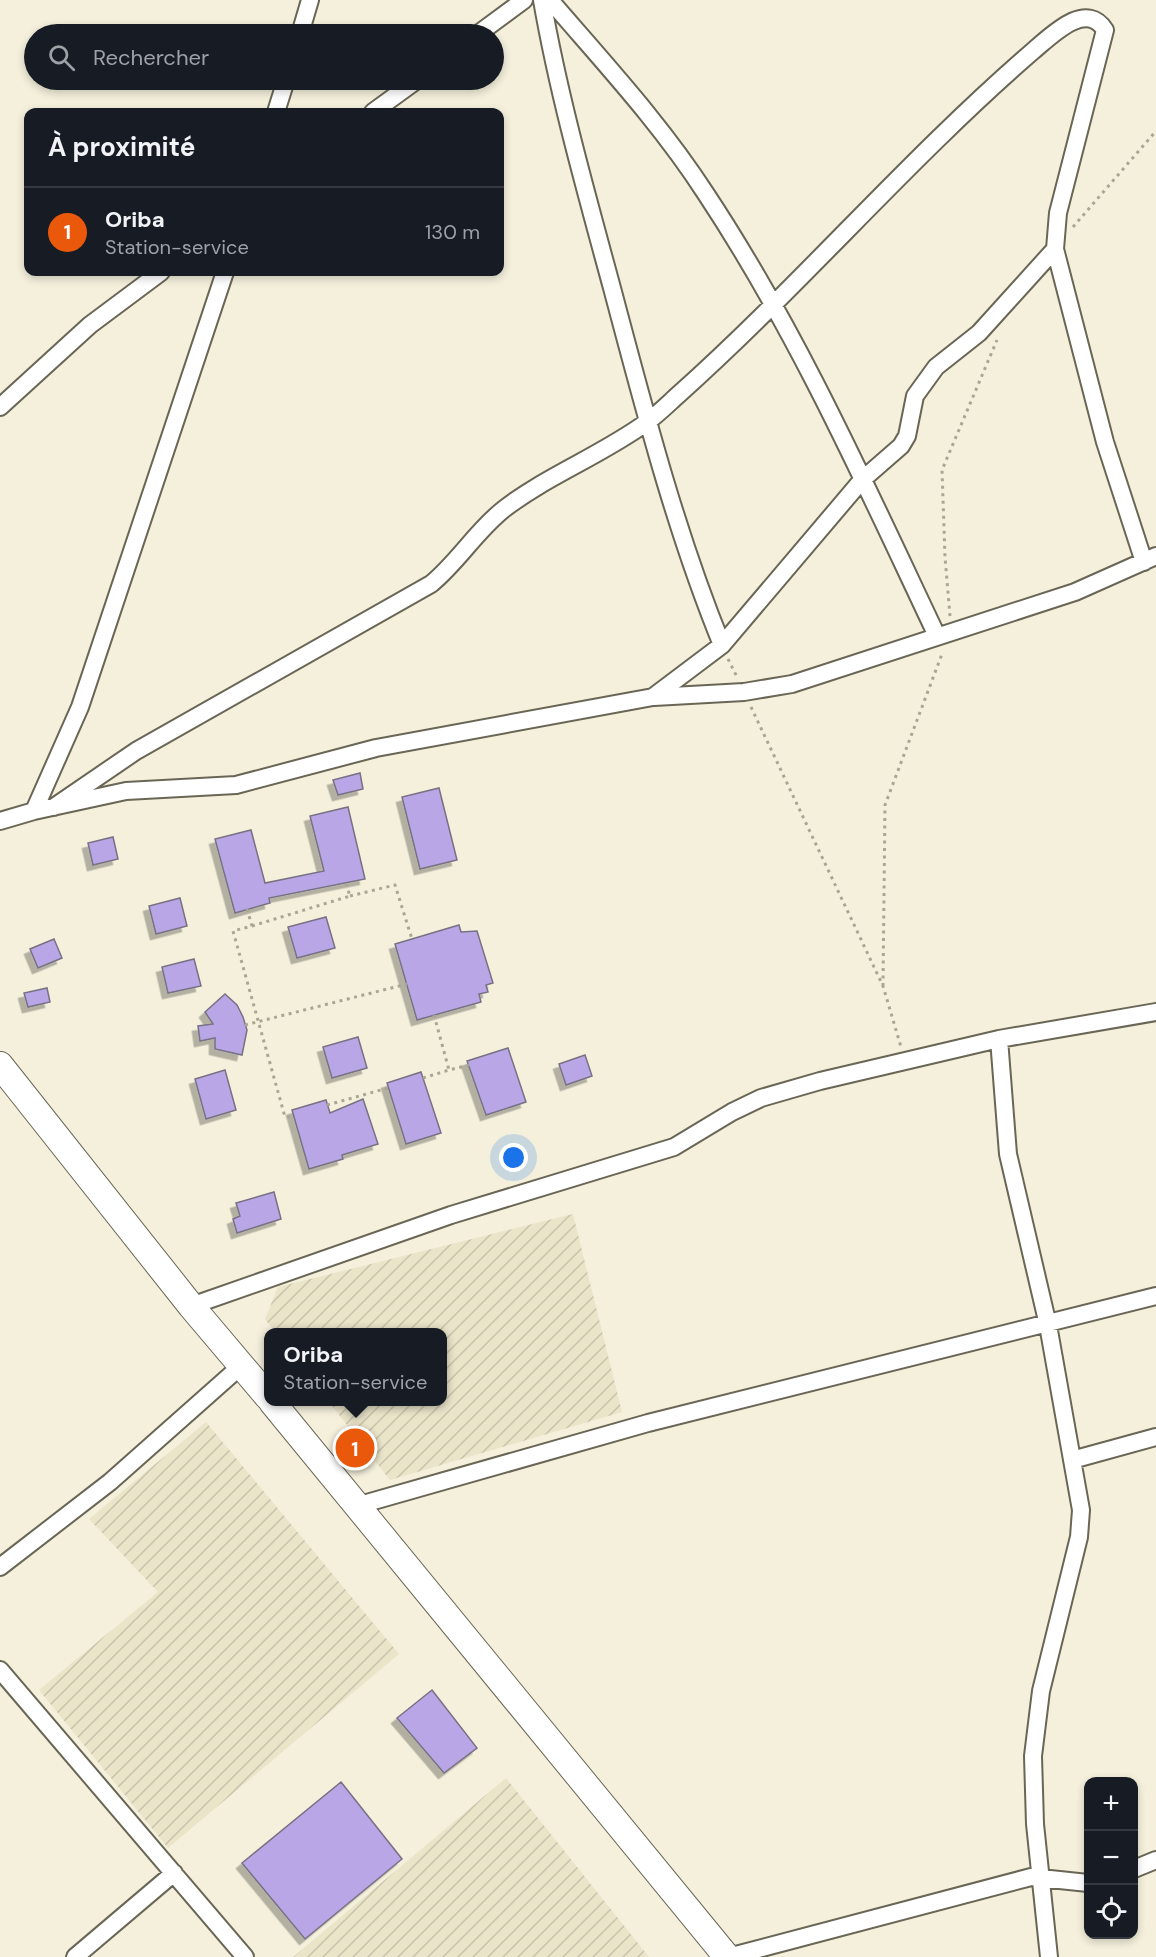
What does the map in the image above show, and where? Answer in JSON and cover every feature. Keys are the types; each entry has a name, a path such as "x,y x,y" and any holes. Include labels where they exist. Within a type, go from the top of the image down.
{"highway":[{"path":"0,1065 191,1305 264,1392"},
{"path":"276,1406 727,1957"}],"street":[{"path":"303,24 310,0"},
{"path":"492,24 524,0"},
{"path":"542,0 558,84 647,422 702,596 722,645"},
{"path":"550,0 652,118 706,193 774,303 809,370 937,636"},
{"path":"0,821 34,811 54,807 126,791 236,785 376,748 653,697 744,692 792,684 1075,592 1150,559 1105,442 1055,249 1058,213 1105,30 1090,15 1080,15 1058,29 985,92 774,303 647,422 503,509 444,574 431,584 136,751 54,807"},
{"path":"277,108 283,90"},
{"path":"378,108 403,90"},
{"path":"653,697 722,645 862,480 902,446 907,436 915,396 936,367 979,333 1055,249"},
{"path":"0,407 90,325 156,276"},
{"path":"34,811 80,707 224,276"},
{"path":"191,1305 451,1215 674,1147 732,1112 761,1098 905,1060 999,1039 1156,1012"},
{"path":"999,1039 1008,1154 1047,1325 1081,1510 1079,1537 1052,1640 1033,1756 1035,1824 1050,1957"},
{"path":"356,1506 648,1423 1156,1296"},
{"path":"0,1567 110,1482 242,1365"},
{"path":"1072,1460 1156,1437"},
{"path":"0,1670 245,1957"},
{"path":"1138,1867 1156,1860"},
{"path":"75,1957 174,1873"},
{"path":"727,1957 986,1887 1040,1876 1084,1882"}],"path":[{"path":"1055,249 1156,131"},
{"path":"722,645 883,986 905,1060"},
{"path":"346,884 350,897"},
{"path":"294,1117 285,1118 232,931 394,885 412,939"},
{"path":"247,909 252,926"},
{"path":"245,1025 407,984"},
{"path":"434,1015 449,1071"},
{"path":"423,1077 469,1065"},
{"path":"327,1105 388,1088"}],"shaded area":[{"path":"573,1214 622,1412 390,1480 332,1406 447,1406 447,1328 272,1328 265,1319 278,1287"},
{"path":"206,1422 399,1654 168,1848 39,1690 158,1592 89,1519"},
{"path":"506,1778 649,1957 293,1957"}],"building":[{"path":"360,773 363,789 338,795 333,780"},
{"path":"439,788 457,860 420,869 402,797"},
{"path":"348,807 365,879 269,898 270,903 235,913 215,839 251,830 265,883 324,871 310,816"},
{"path":"113,837 118,859 93,865 88,843"},
{"path":"180,898 187,926 156,934 149,906"},
{"path":"326,917 335,948 297,958 288,927"},
{"path":"459,925 461,932 477,931 493,983 486,985 488,992 479,994 481,1002 417,1020 395,944"},
{"path":"54,939 62,958 38,968 30,949"},
{"path":"194,959 201,986 168,993 162,967"},
{"path":"47,988 50,1002 28,1007 24,993"},
{"path":"225,994 237,1005 247,1030 242,1055 215,1049 215,1038 200,1041 198,1026 213,1024 205,1012"},
{"path":"358,1037 367,1068 332,1078 323,1047"},
{"path":"508,1048 526,1102 486,1115 467,1061"},
{"path":"585,1055 592,1076 566,1085 559,1064"},
{"path":"225,1070 236,1110 206,1119 195,1079"},
{"path":"421,1072 441,1133 406,1144 387,1083"},
{"path":"363,1099 378,1144 342,1155 343,1159 309,1169 292,1110 326,1100 330,1113"},
{"path":"274,1192 281,1219 237,1233 233,1219 240,1216 236,1203"},
{"path":"432,1690 477,1748 444,1773 397,1718"},
{"path":"341,1782 402,1859 305,1939 242,1863"}],"place":[{"name":"Oriba","path":"355,1448"}]}
